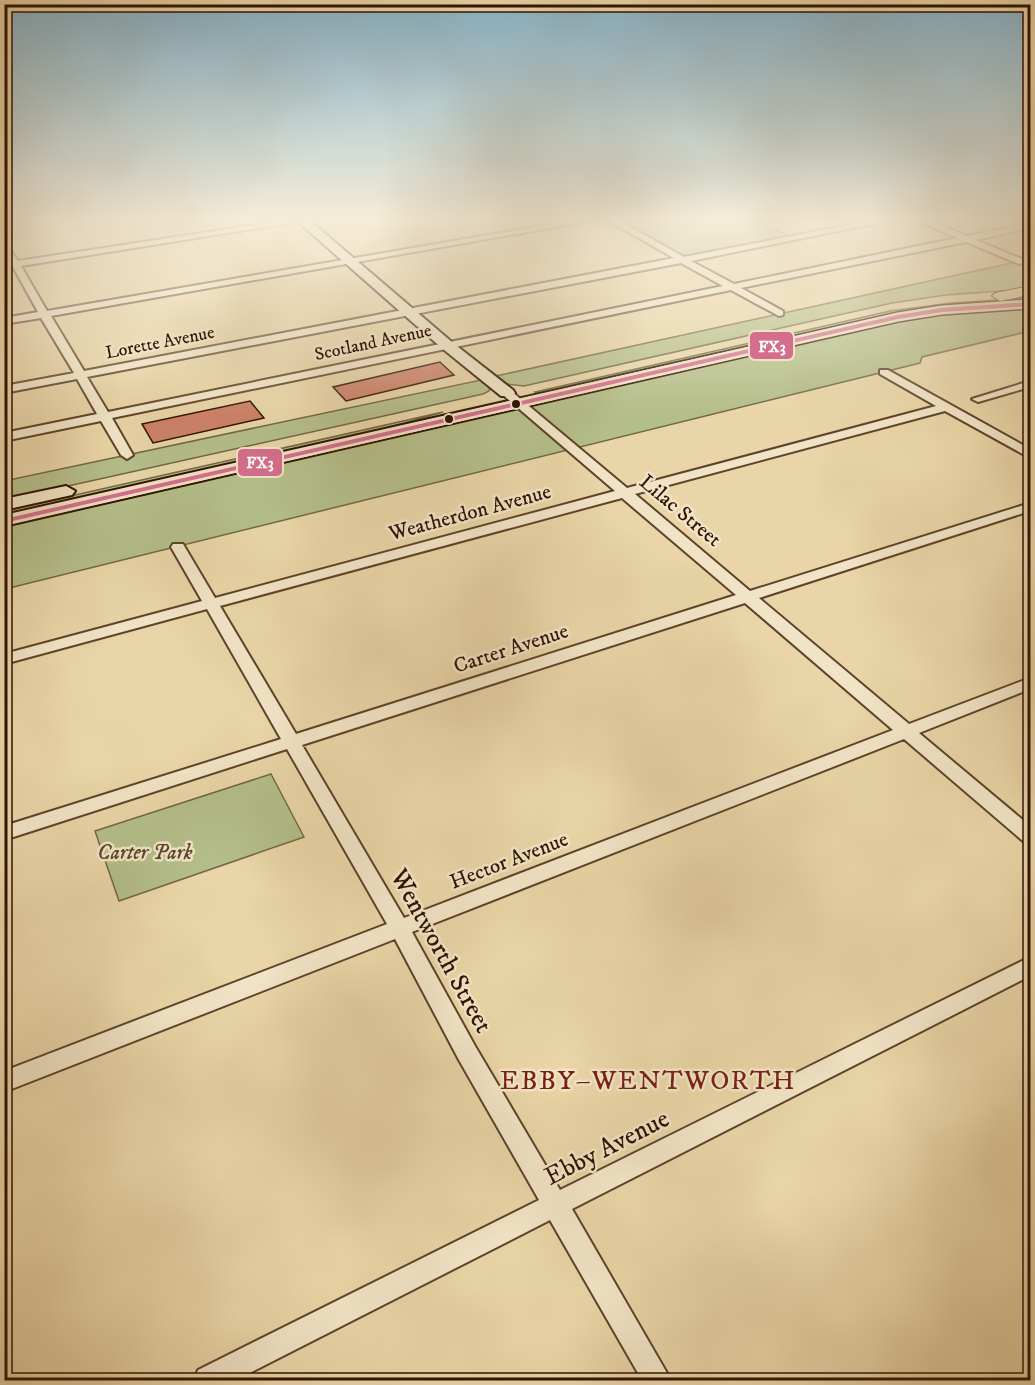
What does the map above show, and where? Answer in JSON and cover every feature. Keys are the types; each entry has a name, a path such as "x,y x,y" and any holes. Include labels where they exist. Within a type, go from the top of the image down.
{"main road":[{"name":"Lilac Street","path":"376,285 507,393"},
{"path":"4,505 900,305 1030,293"},
{"path":"4,521 898,317 942,310 1030,304"}],"street":[{"path":"28,285 127,455"},
{"path":"4,321 216,285"},
{"name":"Lorette Avenue","path":"4,390 553,285"},
{"path":"727,285 779,313"},
{"name":"Scotland Avenue","path":"4,437 749,285"},
{"path":"884,372 1030,454"},
{"path":"978,399 1030,384"},
{"name":"Lilac Street","path":"507,393 1030,836"},
{"name":"Weatherdon Avenue","path":"4,659 946,407"},
{"name":"Carter Avenue","path":"4,833 1030,507"},
{"name":"Wentworth Street","path":"178,547 401,930 467,1053 657,1380"},
{"name":"Hector Avenue","path":"4,1082 401,930 1030,683"},
{"name":"Ebby Avenue","path":"208,1380 1030,966"}],"green space":[{"path":"913,285 1030,285 1030,289 946,295 892,303 524,386 506,384 496,376"},
{"path":"1030,298 1030,301 973,304 539,394 535,392 890,311 951,303"},
{"path":"1030,307 1030,331 922,357 920,363 5,589 4,527 889,323 966,311"},
{"path":"481,380 490,387 489,391 483,394 5,500 4,481"},
{"path":"443,412 363,435 5,516 4,511"},
{"name":"Carter Park","path":"271,774 304,837 119,901 95,831"}],"building":[{"path":"440,362 454,375 346,401 333,387"},
{"path":"250,401 264,418 153,443 142,424"}],"transit line":[{"name":"FX3","path":"4,521 898,317 942,310 1030,304"}],"district":[{"name":"EBBY–WENTWORTH","path":"648,1081"}]}
